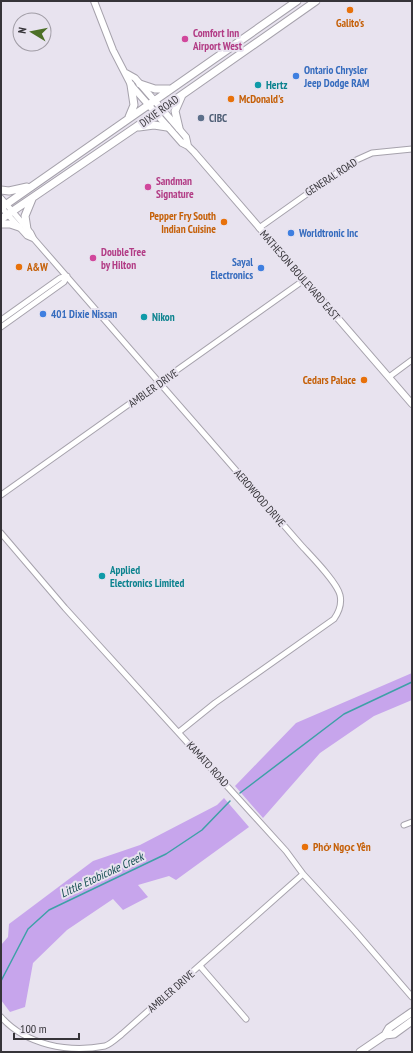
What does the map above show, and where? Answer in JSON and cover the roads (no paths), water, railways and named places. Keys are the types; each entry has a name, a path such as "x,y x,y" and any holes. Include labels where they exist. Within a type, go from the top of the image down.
{"main road":[{"name":"DIXIE ROAD","path":"3,207 169,89 297,1"},
{"name":"DIXIE ROAD","path":"1,219 316,1"},
{"path":"140,84 155,89 169,89"},
{"path":"129,118 134,105 131,85"},
{"path":"179,128 175,112 182,94"},
{"path":"136,127 154,125 167,127"},
{"path":"1,190 9,191 32,185"},
{"path":"27,229 25,216 32,198"},
{"path":"1,224 10,224 19,227"},
{"path":"360,1052 385,1035 389,1028 412,1012"},
{"path":"385,1035 394,1034 412,1021"}],"street":[{"name":"MATHESON BOULEVARD EAST","path":"94,1 113,50 131,85 151,102 162,108 186,137 188,146"},
{"name":"MATHESON BOULEVARD EAST","path":"126,73 135,78 140,84 151,102 155,113 167,127 182,143 188,146 412,404"},
{"name":"GENERAL ROAD","path":"259,228 352,162 372,153 412,149"},
{"name":"AEROWOOD DRIVE","path":"1,198 3,207 27,229 34,239 338,590 341,600 338,613 334,619 215,702 179,732"},
{"name":"AEROWOOD DRIVE","path":"10,213 27,236 34,239"},
{"path":"1,320 60,278 67,276"},
{"path":"1,327 64,282 67,276"},
{"name":"AMBLER DRIVE","path":"1,495 304,280"},
{"path":"389,377 412,360"},
{"name":"KAMATO ROAD","path":"1,533 70,612 286,851 303,874 412,997"},
{"path":"404,825 412,822"},
{"name":"AMBLER DRIVE","path":"1,1017 19,1034 38,1044 50,1048 75,1051 106,1046 122,1034 200,966 230,936 303,874"},
{"path":"200,966 246,1019"},
{"path":"106,1046 108,1052"}],"waterway":[{"name":"Little Etobicoke Creek","path":"240,793 344,714 412,682"},
{"name":"Little Etobicoke Creek","path":"1,981 28,929 49,910 166,854 202,830 230,801"}],"place":[{"name":"Galito's","path":"350,10"},
{"name":"Comfort Inn Airport West","path":"185,39"},
{"name":"Ontario Chrysler Jeep Dodge RAM","path":"296,76"},
{"name":"Hertz","path":"258,85"},
{"name":"McDonald's","path":"231,99"},
{"name":"CIBC","path":"201,118"},
{"name":"Sandman Signature","path":"148,187"},
{"name":"Pepper Fry South Indian Cuisine","path":"224,222"},
{"name":"Worldtronic Inc","path":"291,233"},
{"name":"DoubleTree by Hilton","path":"93,258"},
{"name":"A&W","path":"19,267"},
{"name":"Sayal Electronics","path":"261,268"},
{"name":"401 Dixie Nissan","path":"43,314"},
{"name":"Nikon","path":"144,317"},
{"name":"Cedars Palace","path":"364,380"},
{"name":"Applied Electronics Limited","path":"102,576"},
{"name":"Phở Ngọc Yến","path":"305,847"}]}
